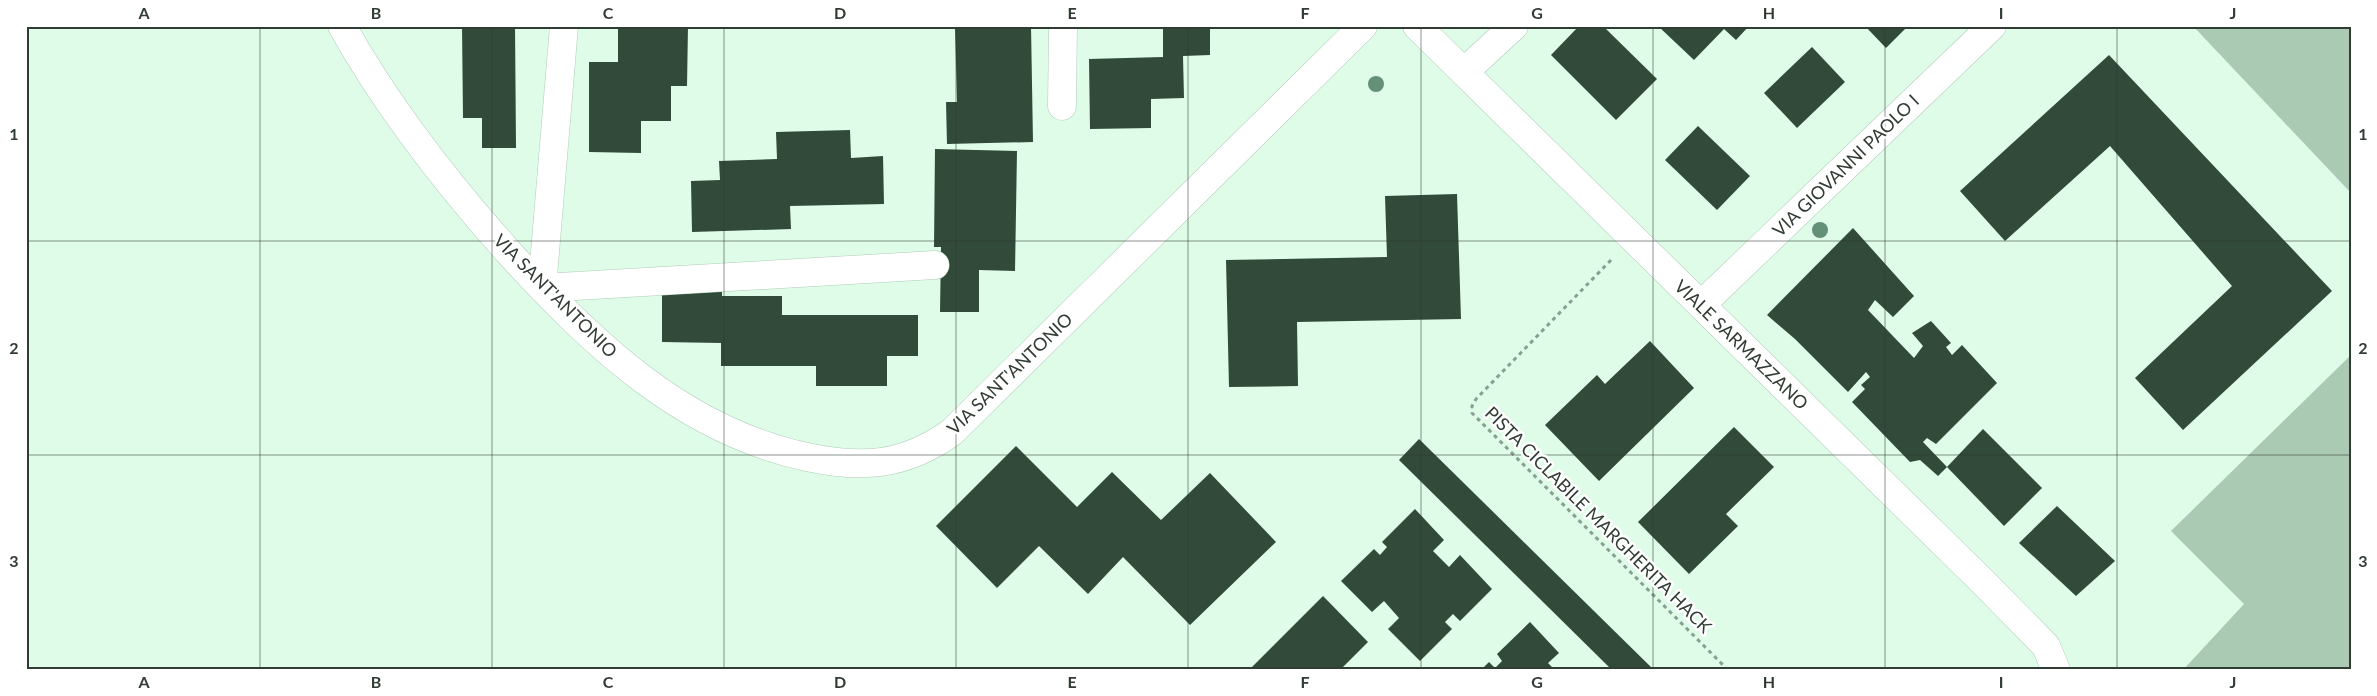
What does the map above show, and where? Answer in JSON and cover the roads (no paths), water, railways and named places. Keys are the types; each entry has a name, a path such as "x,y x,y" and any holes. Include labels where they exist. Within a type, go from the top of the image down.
{"street":[{"name":"VIA SANT'ANTONIO","path":"342,26 387,99 429,158 481,221 578,325 628,369 682,408 736,435 790,453 818,459 873,464 906,457 939,441 965,420 1363,26"},
{"path":"564,26 542,288 935,265"},
{"path":"1062,106 1063,26"},
{"name":"VIALE SARMAZZANO","path":"1417,26 2046,646 2056,670"},
{"path":"1464,72 1514,26"},
{"name":"VIA GIOVANNI PAOLO I","path":"1700,305 1992,26"}]}
